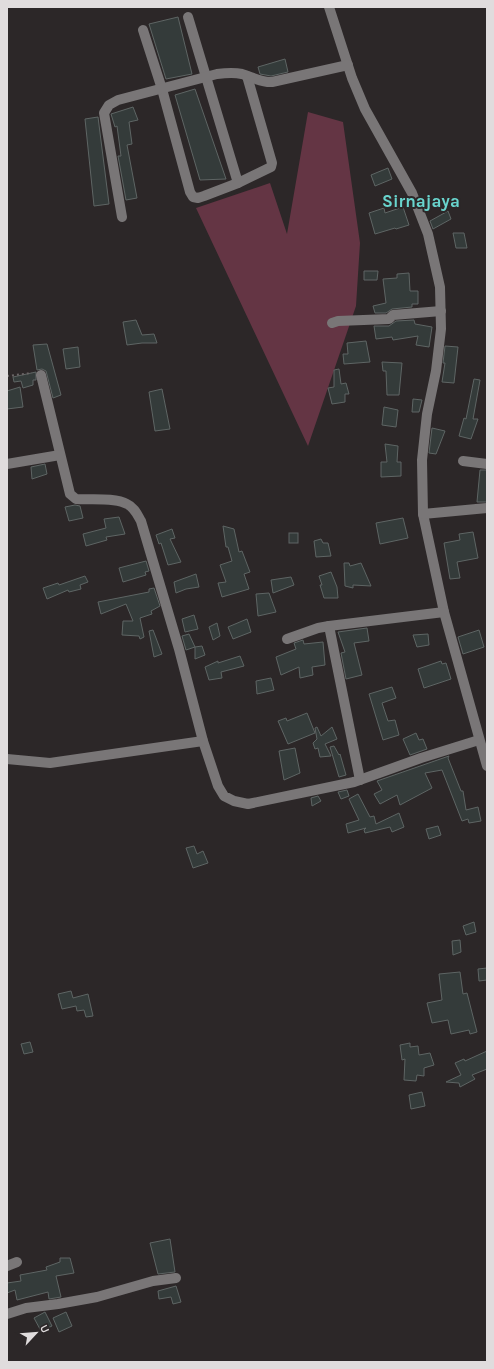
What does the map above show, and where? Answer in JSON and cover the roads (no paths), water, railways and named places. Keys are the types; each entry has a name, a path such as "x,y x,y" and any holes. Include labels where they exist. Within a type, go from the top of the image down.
{"street":[{"path":"329,7 348,65 365,109 412,194 428,234 440,287 441,329 436,371 427,414 422,460 423,514 444,612 487,766"},
{"path":"188,17 238,182"},
{"path":"143,30 162,89 190,192 193,197 198,198 271,167 272,162 247,76"},
{"path":"122,217 104,113 109,105 118,100 230,72 262,81 272,82 348,65"},
{"path":"332,324 338,321 389,319 393,315 441,311"},
{"path":"40,375 68,490 72,497 76,499 120,501 134,509 141,521 179,649 203,741 218,786 224,796 234,801 248,804 360,780 421,758 479,740"},
{"path":"7,464 60,455"},
{"path":"464,462 487,464"},
{"path":"423,514 487,508"},
{"path":"287,639 318,628 329,626 444,612"},
{"path":"329,626 360,780"},
{"path":"7,759 50,763 203,741"},
{"path":"7,1266 17,1262"},
{"path":"7,1314 26,1308 97,1297 153,1281 176,1278"}],"district":[{"name":"Sirnajaya","path":"421,201"}]}
